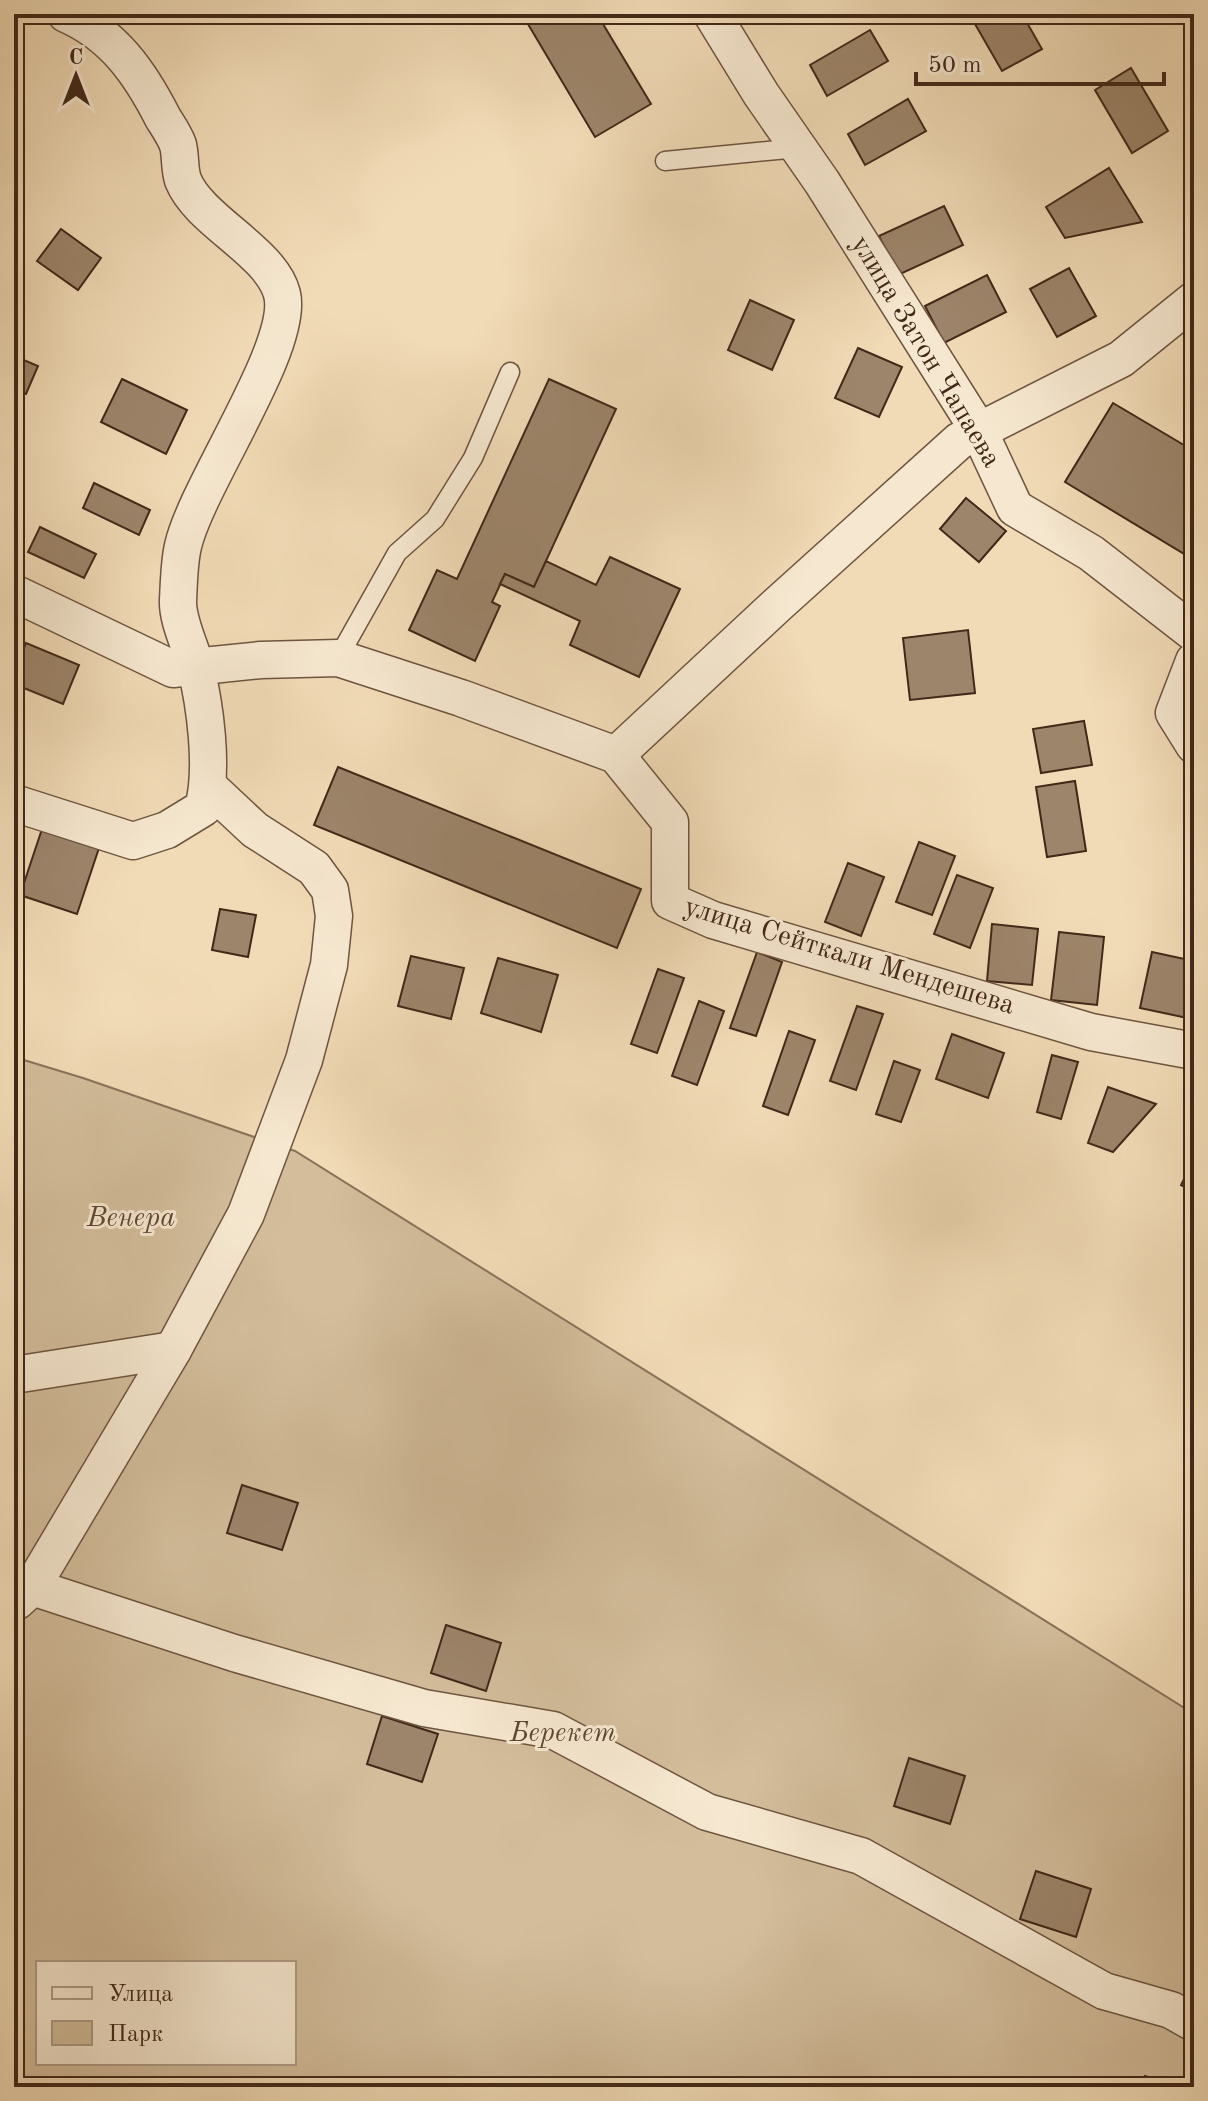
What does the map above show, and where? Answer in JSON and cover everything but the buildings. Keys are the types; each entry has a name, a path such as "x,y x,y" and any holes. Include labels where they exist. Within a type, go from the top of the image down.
{"street":[{"path":"14,803 133,841 167,830 203,808 209,787 204,720 196,668 178,605 183,545 273,349 283,314 281,292 266,268 187,190 178,167 178,145 146,84 129,60 66,14"},
{"name":"улица Затон Чапаева","path":"712,14 979,431 1015,508 1091,553 1194,633"},
{"path":"14,593 173,669 261,660 338,658 461,698 616,755 959,441 1121,359 1194,300"},
{"path":"1194,661 1174,713 1194,745"},
{"name":"улица Сейткали Мендешева","path":"616,755 670,822 670,901 713,920 1091,1032 1194,1051"},
{"path":"209,787 255,830 314,868 330,890 334,916 329,965 299,1074 246,1214 173,1350 23,1595 424,1708 553,1730 707,1812 861,1856 1104,1991 1171,2010 1194,2023"},
{"path":"14,1375 173,1350"}],"lane":[{"path":"665,161 798,148"},
{"path":"338,658 397,553 435,519 473,458 510,372"}],"green space":[{"name":"Берекет","path":"14,1057 295,1151 1194,1714 1194,2087 14,2087"}],"park label":[{"name":"Венера","path":"131,1219"}]}
